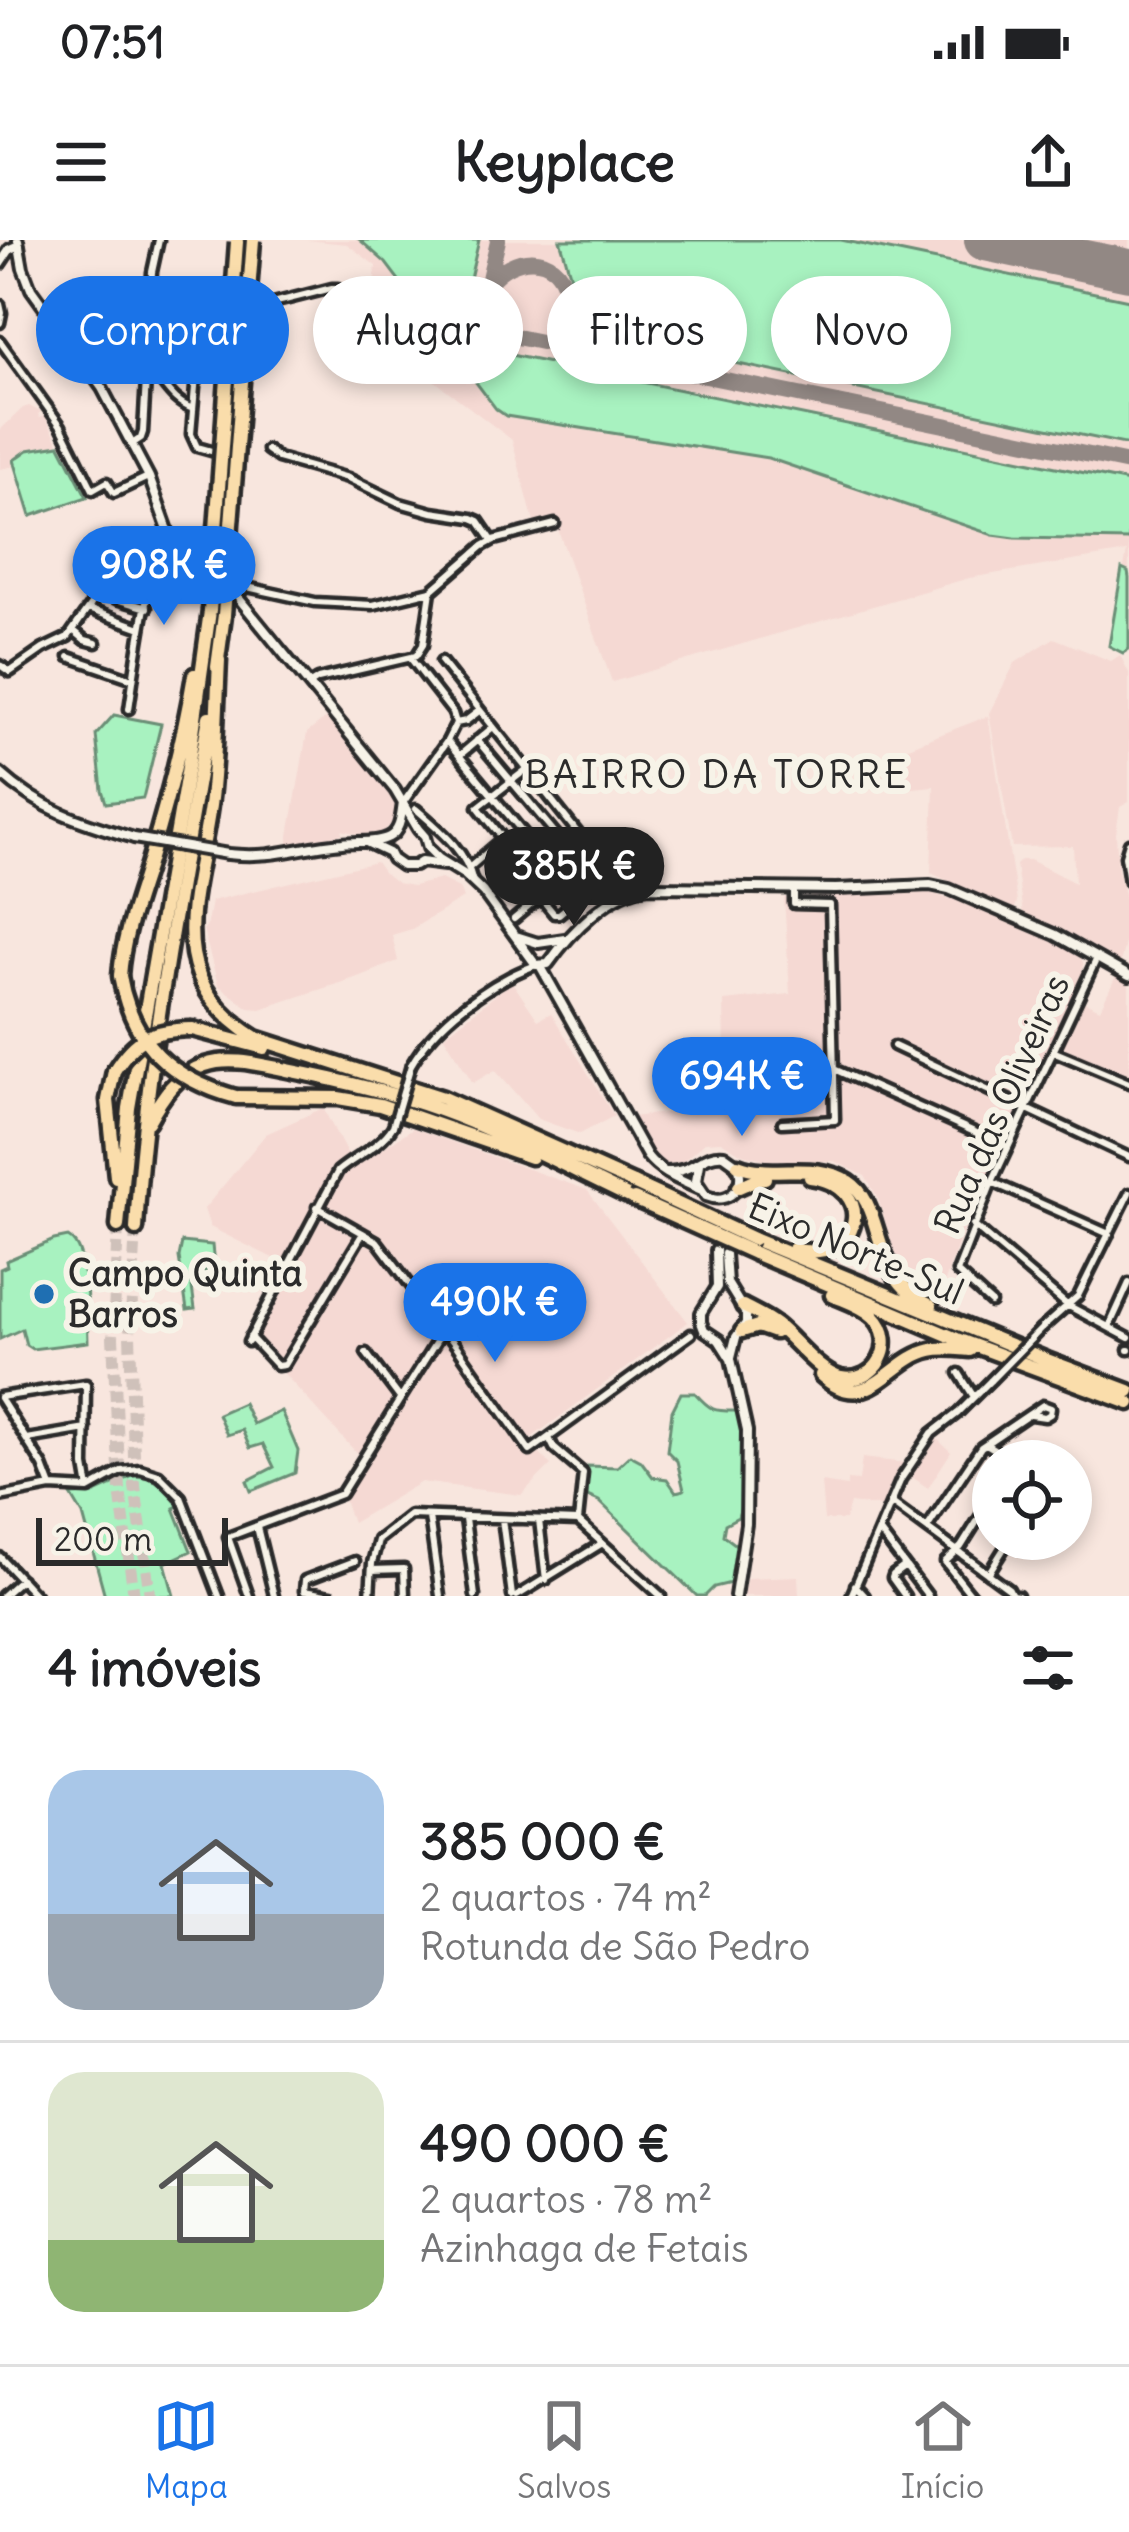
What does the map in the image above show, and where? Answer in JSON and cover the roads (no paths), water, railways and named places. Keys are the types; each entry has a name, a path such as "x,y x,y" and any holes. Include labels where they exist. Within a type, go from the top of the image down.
{"highway":[{"path":"237,240 214,615 219,659 212,790 190,927 193,960 204,990 231,1023 295,1052"},
{"path":"118,1226 129,1108 214,615 253,240"},
{"path":"214,615 200,642 176,761 122,948 120,976 135,1027 165,1063 191,1082 236,1097 338,1098 380,1105 574,1171"},
{"path":"136,1229 142,1134 160,1008 219,659"},
{"path":"119,1209 108,1100 114,1071 124,1054 151,1034 192,1029 245,1045 295,1052"},
{"name":"Eixo Norte-Sul","path":"295,1052 443,1098 633,1184 754,1250 985,1350 1129,1403"},
{"path":"142,1134 170,1085 188,1072 218,1062 243,1062 364,1086 439,1110 574,1171"},
{"path":"738,1165 754,1172 834,1173 856,1186 891,1271 920,1301 962,1326"},
{"name":"Eixo Norte-Sul","path":"574,1171 722,1248 754,1250 1129,1390"},
{"path":"734,1192 757,1179 814,1177 847,1194 855,1210 854,1227 844,1242 829,1250 754,1250"},
{"path":"740,1302 773,1322 830,1373 843,1378 872,1372 886,1346 884,1331 873,1316 754,1250"},
{"path":"739,1334 758,1326 770,1329 828,1382 845,1390 880,1382 911,1358 931,1350 985,1350"}],"street":[{"path":"152,276 160,240"},
{"path":"1,260 18,243 36,297"},
{"path":"243,457 197,447 191,434 199,340 214,318 313,293"},
{"path":"0,304 0,323"},
{"path":"0,340 61,426 93,490 107,482 114,493 149,477"},
{"path":"98,384 149,477 170,533 189,559 236,595 403,802 428,848 473,882 515,935 552,987 654,1166 714,1199 734,1192"},
{"path":"132,444 142,436 146,384"},
{"path":"163,384 180,403 193,409"},
{"path":"267,450 278,458 347,478 400,503 472,518 493,541"},
{"path":"236,595 242,588 252,588 314,602 362,605 431,591 493,541 555,524"},
{"path":"0,664 10,672 68,637 88,609 102,574 117,560 161,543 170,533"},
{"path":"129,709 161,543"},
{"path":"310,684 411,659 421,651 431,591"},
{"path":"116,599 147,608"},
{"path":"88,609 143,629"},
{"path":"73,630 97,644"},
{"path":"69,657 134,680"},
{"path":"411,659 457,724"},
{"path":"441,661 609,872 559,914 554,914 533,879 522,887 506,865 513,851 478,807 527,770"},
{"path":"389,853 403,802 457,724 480,710"},
{"path":"460,755 493,727"},
{"path":"477,740 566,844 592,886"},
{"path":"447,742 541,854"},
{"path":"0,773 30,798 67,817 134,838 227,854 272,856 418,829"},
{"path":"416,809 452,840 470,867 473,882"},
{"path":"566,844 578,834"},
{"path":"470,867 503,839"},
{"path":"366,842 389,853 402,866 421,862 428,848"},
{"path":"1129,843 1129,881"},
{"path":"421,862 448,865"},
{"path":"514,919 578,866"},
{"path":"363,1233 284,1365 278,1366 249,1339 338,1171 384,1140 393,1126 411,1065 424,1043 471,1001 533,963 552,959 567,938 630,890 836,890 913,884 949,889 1056,935 1127,975 1129,963"},
{"path":"782,1123 835,1120 830,904 794,904 794,889"},
{"path":"515,935 552,949 552,987"},
{"path":"533,963 532,947 567,938"},
{"name":"Rua das Oliveiras","path":"991,1303 957,1272 992,1182 1097,958"},
{"path":"894,1046 1129,1157"},
{"path":"1053,1052 1129,1083"},
{"path":"835,1070 1008,1148"},
{"path":"664,1172 689,1170 715,1154 724,1154 738,1165 741,1180 725,1209"},
{"path":"700,1163 696,1172 713,1209"},
{"path":"992,1182 1109,1234"},
{"path":"851,1596 902,1479 932,1433 1078,1296 1129,1193"},
{"path":"317,1208 377,1240 530,1451 703,1326"},
{"path":"973,1225 1066,1305 1129,1339"},
{"path":"722,1248 717,1281 701,1313 703,1326 731,1359 747,1431 746,1524 735,1596"},
{"path":"722,1248 727,1283 746,1323 731,1359"},
{"path":"1109,1327 1129,1283"},
{"path":"711,1298 729,1295 740,1302"},
{"path":"249,1596 228,1537 341,1494 444,1329"},
{"path":"719,1340 739,1334"},
{"path":"366,1354 401,1399"},
{"path":"959,1373 974,1396"},
{"path":"52,1486 0,1398 86,1384 89,1489"},
{"path":"991,1440 1031,1414"},
{"path":"27,1439 86,1429"},
{"path":"549,1438 584,1473 578,1522"},
{"path":"927,1528 972,1463"},
{"path":"4,1494 52,1486 89,1489 121,1471 159,1474 181,1497 219,1596"},
{"path":"891,1503 1014,1596"},
{"path":"370,1596 378,1540 410,1515 578,1522 661,1596"},
{"path":"429,1517 440,1596"},
{"path":"465,1519 475,1596"},
{"path":"502,1519 515,1596 602,1544"},
{"path":"538,1520 546,1580"},
{"path":"257,1527 274,1596"},
{"path":"972,1528 945,1562 972,1596"},
{"path":"879,1532 928,1596"},
{"path":"0,1557 36,1596"},
{"path":"988,1574 997,1560"},
{"path":"331,1596 304,1591 305,1580 355,1561"},
{"path":"905,1566 892,1575 905,1596"},
{"path":"372,1570 401,1568 405,1596"},
{"path":"2,1596 21,1580"},
{"path":"855,1585 865,1596"}],"tunnel":[{"path":"724,1214 725,1254"},
{"path":"118,1226 113,1337 120,1490 134,1596"},
{"path":"136,1229 130,1335 135,1486 150,1596"}],"place":[{"name":"Campo Quinta Barros","path":"44,1294"}],"district":[{"name":"BAIRRO DA TORRE","path":"717,774"}]}
